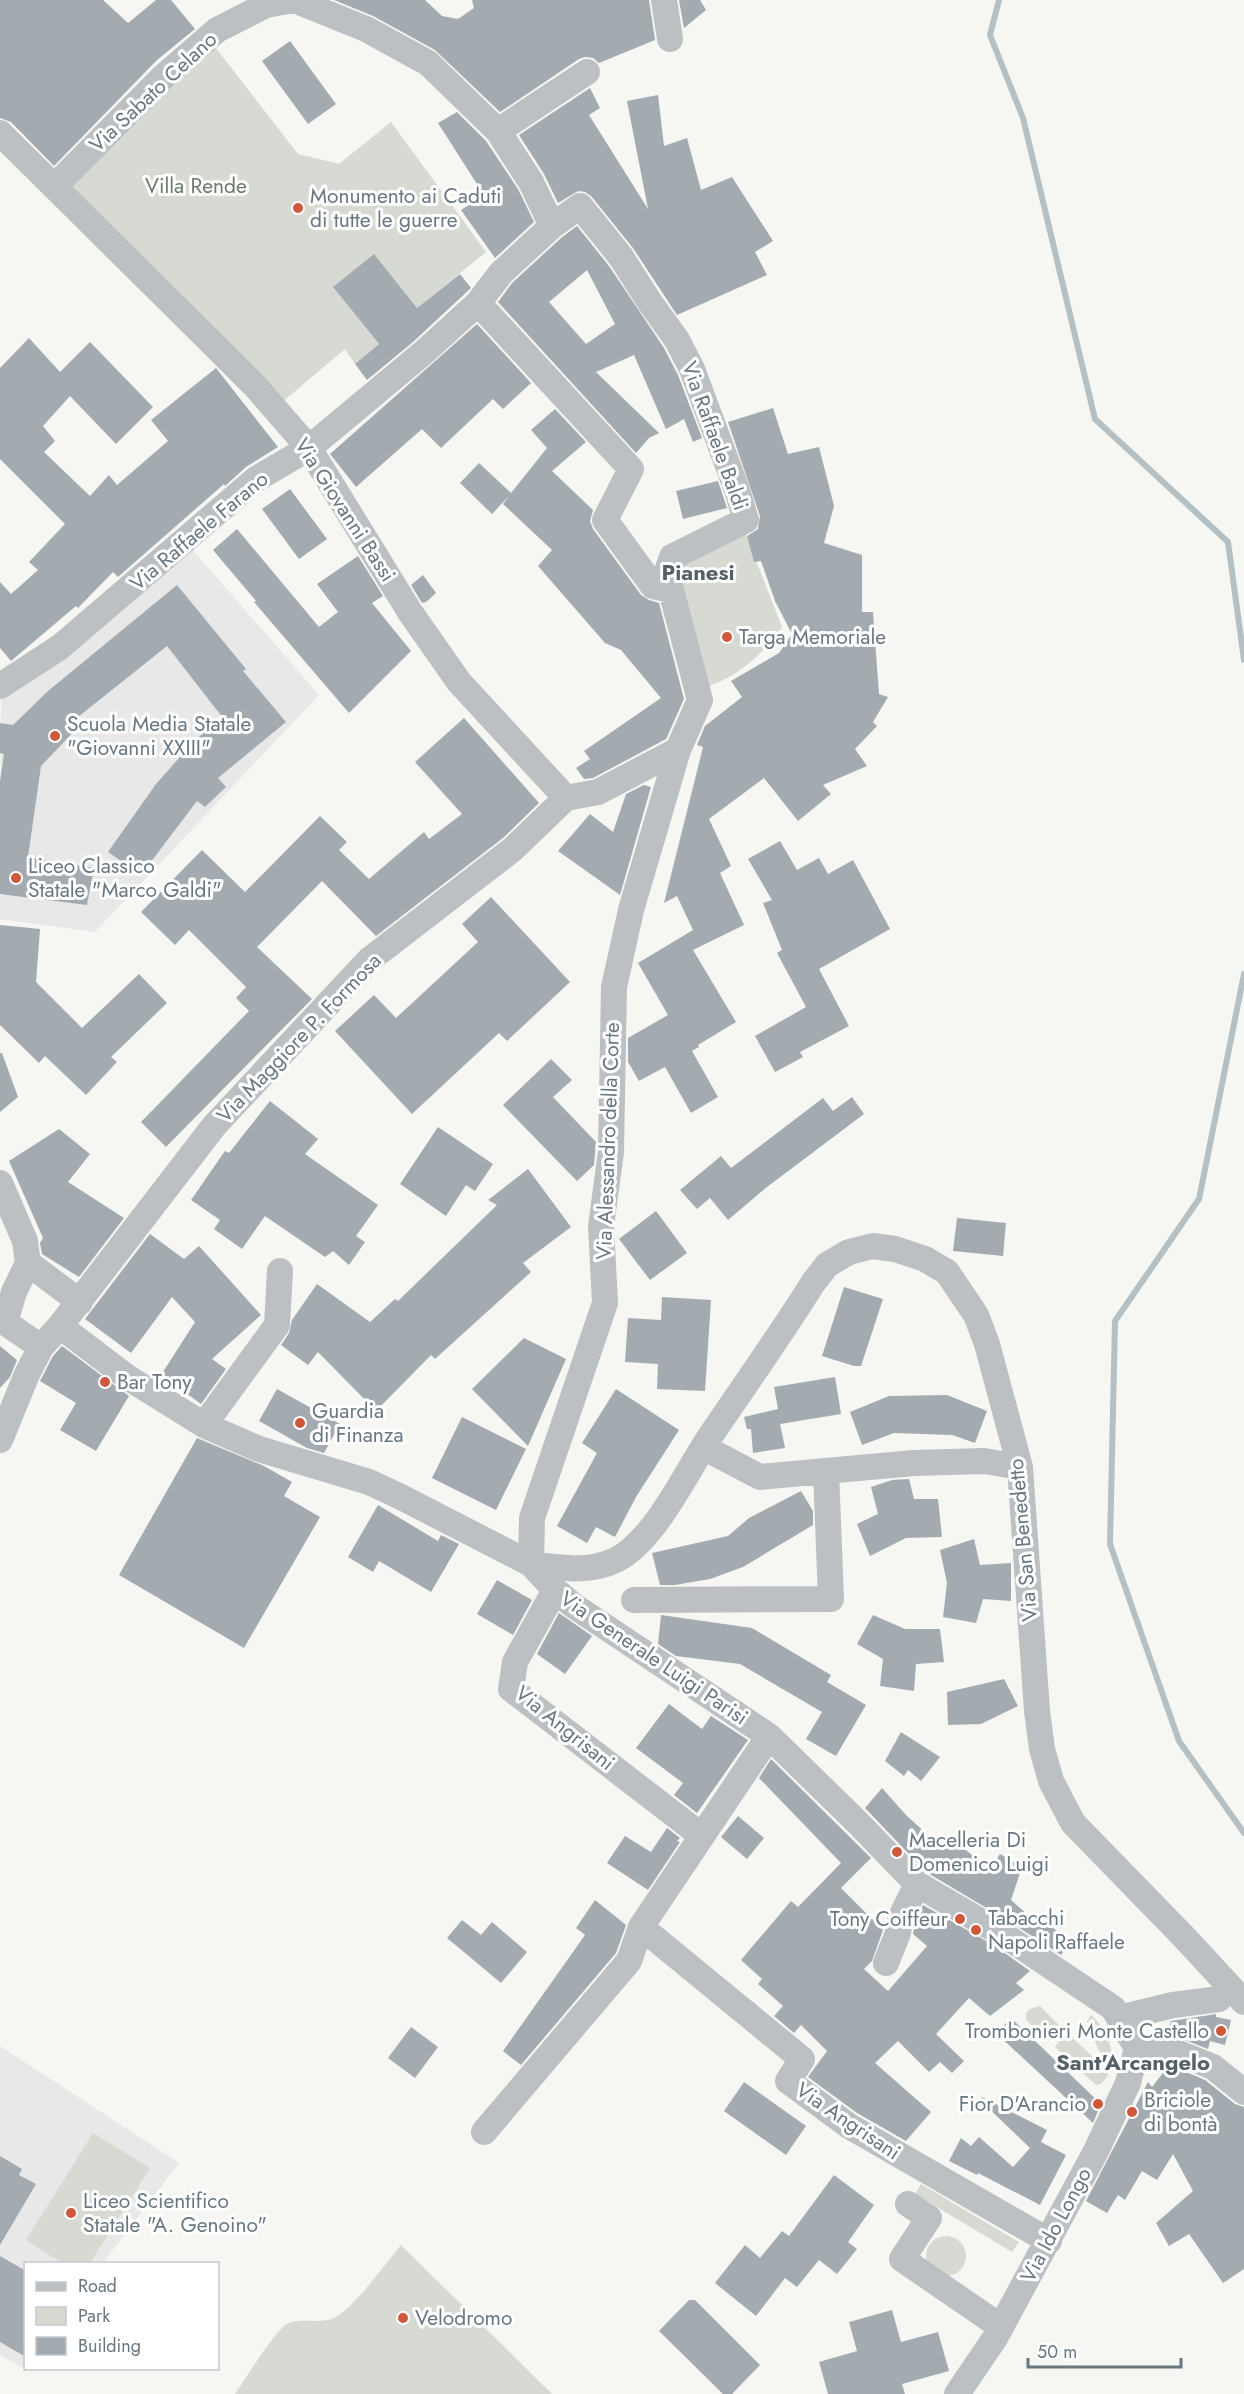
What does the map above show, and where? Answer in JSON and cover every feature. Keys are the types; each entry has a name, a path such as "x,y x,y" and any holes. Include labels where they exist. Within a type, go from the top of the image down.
{"street":[{"path":"293,0 366,29 428,63 498,131 531,182 552,226"},
{"name":"Via Sabato Celano","path":"56,186 164,76 217,30 266,5 293,0"},
{"path":"664,0 670,39"},
{"path":"498,131 587,72"},
{"name":"Via Giovanni Bassi","path":"0,133 56,186 256,387 309,448 410,612 459,682 566,798"},
{"name":"Via Raffaele Baldi","path":"552,226 580,206 621,257 677,340 692,369 746,520 672,557 665,577 700,700 678,750"},
{"name":"Via Raffaele Farano","path":"0,686 60,646 256,479 309,448 423,353 478,303 501,273 552,226"},
{"path":"478,303 632,469 605,520 653,586 670,590"},
{"path":"566,798 598,792 678,750"},
{"name":"Via Alessandro della Corte","path":"531,1564 532,1518 605,1303 601,1226 611,1152 614,987 631,910 678,750"},
{"name":"Via Maggiore P. Formosa","path":"60,1326 214,1126 369,960 513,849 566,798"},
{"path":"0,1183 25,1241 28,1263 2,1320 41,1347"},
{"name":"Via San Benedetto","path":"531,1564 592,1568 616,1559 640,1541 661,1514 703,1447 827,1265 849,1252 873,1246 895,1249 925,1259 947,1272 976,1315 987,1344 1020,1467 1031,1644 1042,1749 1051,1781 1072,1823 1184,1937 1236,1995"},
{"path":"28,1263 80,1302"},
{"path":"204,1425 277,1325 280,1271"},
{"path":"0,1440 27,1374 41,1347 60,1326"},
{"name":"Via Generale Luigi Parisi","path":"60,1326 127,1377 204,1425 258,1449 369,1482 531,1564 555,1590 623,1641 769,1736 917,1884 1002,1934 1113,2008 1137,2048"},
{"path":"703,1447 760,1477 914,1463 984,1461 1020,1467"},
{"path":"634,1600 831,1599 826,1471"},
{"name":"Via Angrisani","path":"555,1590 515,1662 511,1689 702,1836"},
{"path":"484,2132 629,1961 641,1927 769,1736"},
{"path":"886,1963 898,1934 900,1919 917,1884"},
{"name":"Via Angrisani","path":"641,1927 802,2059 788,2081 849,2126 1049,2241"},
{"path":"1119,2018 1173,2005 1236,1995"},
{"path":"1137,2048 1164,2047 1213,2067 1244,2092"},
{"name":"Via Ido Longo","path":"957,2394 1001,2327 1049,2241 1128,2083 1137,2048"},
{"path":"908,2204 929,2218 897,2266 1001,2327"}],"shaded area":[{"path":"191,548 319,695 95,932 0,919 1,699"},
{"name":"Liceo Scientifico Statale \"A. Genoino\"","path":"0,2046 179,2163 104,2262 24,2262 24,2368 0,2355"}],"green space":[{"name":"Villa Rende","path":"208,38 298,154 339,164 391,122 486,252 417,308 333,287 379,344 355,364 345,349 274,409 55,186"},
{"path":"741,522 782,627 747,665 727,678 703,688 674,559"},
{"path":"1040,2006 1060,2026 1058,2030 1050,2031 1052,2036 1049,2041 1026,2020 1026,2013 1030,2009"},
{"path":"1091,2015 1108,2038 1112,2066 1098,2049 1087,2021"},
{"path":"1066,2032 1106,2069 1108,2076 1101,2084 1096,2085 1055,2047"},
{"path":"93,2133 150,2168 91,2262 60,2262 26,2240"},
{"path":"921,2184 1019,2242 1012,2252 915,2194"},
{"path":"946,2236 960,2242 966,2256 960,2270 946,2276 932,2270 926,2256 932,2242"},
{"name":"Velodromo","path":"401,2245 552,2394 235,2394 283,2327 288,2323 323,2321 336,2317 361,2294"}],"building":[{"path":"0,0 103,0 128,23 156,0 171,0 195,29 157,60 54,166 11,122 0,118"},
{"path":"334,0 425,0 442,16 458,19 474,8 472,0 649,0 655,40 599,63 593,58 579,59 500,112 435,50 373,16"},
{"path":"679,0 700,0 706,10 684,28"},
{"path":"290,41 336,104 308,124 262,61"},
{"path":"590,88 600,108 589,115 648,209 627,101 658,95 664,146 687,138 701,190 732,177 773,241 755,252 767,275 677,315 633,248 591,196 578,191 558,203 544,174 519,135"},
{"path":"457,112 486,141 518,189 534,222 495,258 461,210 484,195 438,123"},
{"path":"577,226 609,266 664,348 678,375 702,438 693,442 684,419 666,429 634,355 596,372 659,433 649,438 636,453 498,302 512,283","holes":["587,270 615,324 586,344 549,302"]},
{"path":"374,254 417,308 460,274 471,288 413,342 367,380 355,364 379,344 333,287"},
{"path":"477,324 531,383 503,409 493,399 441,448 422,429 356,487 330,454"},
{"path":"29,338 60,372 90,342 153,407 116,444 70,396 43,426 55,441 44,452 90,496 109,475 117,485 168,441 151,420 216,368 278,447 246,467 225,486 224,484 118,577 113,572 78,608 76,606 11,661 0,648 0,582 11,594 38,570 29,562 65,524 0,459 0,368"},
{"path":"773,408 788,454 819,447 834,506 824,543 862,555 862,612 873,612 879,694 888,697 873,722 877,726 855,749 867,766 823,785 831,794 798,821 764,778 709,819 731,866 720,873 744,925 693,950 736,1022 692,1051 718,1097 691,1113 665,1067 639,1081 628,1062 628,1038 668,1015 638,963 693,930 677,896 664,903 703,747 697,745 705,726 742,697 731,681 779,653 792,634 775,601 761,561 754,562 747,536 758,529 760,516 728,422"},
{"path":"555,409 586,442 552,471 593,510 590,521 593,529 641,595 659,603 684,699 666,739 593,778 584,779 576,768 590,759 584,751 661,698 621,650 605,643 538,566 552,550 503,504 509,496 492,514 460,483 479,463 511,493 547,448 531,430"},
{"path":"718,481 727,508 683,519 676,491"},
{"path":"290,489 327,539 299,559 262,509"},
{"path":"237,529 319,627 338,612 317,584 358,556 383,596 372,603 411,651 349,713 254,602 256,601 213,550"},
{"path":"423,575 436,593 422,603 411,585"},
{"path":"177,585 246,669 243,671 286,722 218,778 226,787 205,807 197,801 141,875 108,852 156,784 196,739 223,718 167,646 78,717 83,722 41,766 28,857 94,868 87,905 0,894 0,781 4,754 0,753 0,723 13,725 48,691"},
{"path":"464,718 539,803 503,838 376,936 322,881 257,947 312,999 166,1147 141,1122 249,1011 236,998 246,987 189,930 175,945 141,912 202,850 245,892 320,816 347,842 339,850 369,879 424,832 429,839 462,814 415,762"},
{"path":"644,785 651,787 620,895 558,851 590,814 613,832 626,794"},
{"path":"780,841 797,870 819,858 828,874 853,860 890,929 819,969 849,1026 800,1052 803,1057 775,1072 755,1036 806,1007 777,953 782,950 763,903 772,900 748,859"},
{"path":"491,897 570,982 507,1041 499,1033 412,1114 335,1031 374,995 396,1018 478,942 462,924"},
{"path":"0,925 40,929 36,982 82,1028 139,974 167,1003 111,1057 117,1062 86,1095 45,1056 39,1063 0,1025"},
{"path":"0,1053 2,1053 18,1097 0,1112"},
{"path":"551,1059 572,1080 553,1097 596,1142 594,1165 577,1181 503,1105"},
{"path":"852,1097 864,1114 767,1187 728,1220 710,1198 697,1209 680,1190 721,1156 731,1168 823,1098 833,1111"},
{"path":"270,1101 318,1139 305,1154 378,1205 356,1236 365,1242 349,1265 333,1251 325,1257 265,1216 242,1249 214,1229 220,1220 191,1200 225,1151 229,1153"},
{"path":"438,1127 493,1164 475,1191 466,1185 446,1216 400,1184"},
{"path":"59,1129 90,1154 68,1182 124,1218 79,1277 42,1254 40,1243 43,1238 9,1161"},
{"path":"528,1169 571,1227 523,1263 531,1272 435,1359 431,1355 376,1411 318,1352 308,1365 281,1345 289,1333 292,1320 317,1284 370,1322 395,1299 398,1301 497,1205 488,1200"},
{"path":"656,1211 687,1253 650,1280 619,1239"},
{"path":"957,1218 1006,1223 1003,1256 953,1251"},
{"path":"150,1234 184,1259 199,1246 261,1315 212,1359 226,1369 201,1404 161,1375 195,1322 172,1297 131,1353 85,1319"},
{"path":"844,1287 883,1299 861,1366 822,1356"},
{"path":"662,1297 711,1300 705,1391 657,1389 658,1364 625,1362 628,1318 661,1320"},
{"path":"524,1338 566,1359 528,1446 472,1389"},
{"path":"0,1346 17,1360 10,1377 0,1388"},
{"path":"62,1346 129,1396 96,1451 60,1430 76,1403 40,1381 53,1356"},
{"path":"835,1377 841,1414 780,1424 785,1448 753,1453 751,1429 747,1429 744,1417 778,1409 774,1387"},
{"name":"Guardia di Finanza","path":"277,1389 340,1424 324,1453 307,1448 259,1421"},
{"path":"616,1389 679,1430 636,1497 615,1537 596,1527 587,1543 557,1526 597,1453 582,1443"},
{"path":"947,1395 987,1411 975,1443 952,1435 894,1433 862,1445 850,1412 889,1396"},
{"path":"462,1417 526,1449 496,1510 432,1478"},
{"path":"197,1438 264,1466 292,1482 284,1496 320,1517 244,1648 119,1575"},
{"path":"909,1479 914,1499 938,1499 942,1537 906,1538 870,1556 857,1524 878,1514 871,1487 892,1480"},
{"path":"801,1491 813,1511 813,1525 743,1567 710,1579 660,1585 652,1553 728,1536 749,1518"},
{"path":"378,1505 438,1541 441,1535 459,1544 431,1592 379,1561 373,1572 348,1557"},
{"path":"974,1539 980,1565 1011,1563 1011,1601 983,1599 976,1623 943,1617 947,1583 940,1550"},
{"path":"497,1580 532,1600 513,1635 477,1614"},
{"path":"559,1613 592,1636 565,1674 537,1654"},
{"path":"661,1615 752,1628 831,1675 827,1682 866,1705 836,1756 806,1739 822,1712 740,1664 676,1656 658,1644"},
{"path":"873,1615 905,1629 940,1629 944,1662 916,1664 914,1691 880,1686 883,1659 857,1644"},
{"path":"1004,1679 1018,1706 981,1724 948,1725 947,1692"},
{"path":"669,1704 702,1729 711,1716 748,1740 697,1813 674,1795 683,1783 636,1748"},
{"path":"901,1732 940,1757 921,1781 908,1770 904,1776 885,1761"},
{"path":"771,1759 871,1858 841,1888 883,1930 872,1961 864,1969 888,1991 927,1946 913,1934 923,1905 995,1946 1030,1971 1016,1983 1024,1990 990,2016 969,1998 936,2034 964,2061 952,2073 940,2062 929,2072 898,2041 875,2063 931,2112 906,2141 857,2113 808,2077 827,2051 801,2025 794,2033 774,2016 783,2006 758,1984 762,1979 741,1960 791,1901 798,1907 841,1863 759,1778"},
{"path":"882,1788 906,1815 940,1846 949,1837 990,1869 1000,1854 1022,1867 1011,1900 1037,1923 1042,1918 1059,1933 1056,1939 1066,1948 1061,1955 926,1872 865,1808"},
{"path":"738,1816 764,1838 747,1859 721,1837"},
{"path":"667,1828 680,1838 677,1841 680,1842 648,1890 607,1863 625,1836 651,1852"},
{"path":"595,1900 626,1925 616,1953 521,2065 503,2051 585,1935 576,1928"},
{"path":"462,1920 481,1935 492,1922 527,1952 501,1983 447,1938"},
{"path":"1216,2014 1216,2017 1231,2020 1225,2045 1210,2041 1208,2049 1167,2033 1171,2021"},
{"path":"1011,2018 1101,2104 1093,2123 996,2033"},
{"path":"411,2027 438,2047 415,2078 388,2058"},
{"path":"1169,2065 1205,2080 1235,2104 1244,2107 1244,2269 1223,2283 1189,2234 1169,2246 1156,2223 1193,2191 1173,2154 1157,2180 1142,2171 1125,2200 1118,2195 1107,2213 1086,2201 1148,2082 1152,2087"},
{"path":"744,2082 806,2126 786,2155 724,2111"},
{"path":"982,2097 1047,2130 1041,2142 1066,2155 1040,2205 978,2173 977,2175 949,2161 961,2138 971,2146 979,2137 1013,2167 1030,2148 980,2100"},
{"path":"0,2156 22,2169 19,2175 36,2184 0,2245"},
{"path":"834,2175 874,2205 848,2242 857,2249 837,2274 819,2260 797,2287 785,2278 756,2316 715,2283 745,2245 760,2258 782,2231 789,2236"},
{"path":"0,2256 24,2270 24,2356 0,2342"},
{"path":"689,2300 695,2300 760,2365 732,2394 723,2394 659,2331"},
{"path":"892,2310 901,2342 938,2332 949,2371 902,2384 905,2394 828,2394 819,2362 857,2351 849,2322"}],"waterway":[{"path":"999,0 990,35 1023,118 1095,419 1228,542 1244,660"},
{"path":"1244,974 1199,1199 1115,1321 1110,1544 1179,1741 1244,1833"}],"place":[{"name":"Monumento ai Caduti di tutte le guerre","path":"298,208"},
{"name":"Targa Memoriale","path":"727,637"},
{"name":"Scuola Media Statale \"Giovanni XXIII\"","path":"55,736"},
{"name":"Liceo Classico Statale \"Marco Galdi\"","path":"16,878"},
{"name":"Bar Tony","path":"105,1382"},
{"name":"Guardia di Finanza","path":"300,1423"},
{"name":"Macelleria Di Domenico Luigi","path":"897,1852"},
{"name":"Tony Coiffeur","path":"960,1919"},
{"name":"Tabacchi Napoli Raffaele","path":"976,1930"},
{"name":"Trombonieri Monte Castello","path":"1221,2031"},
{"name":"Fior D'Arancio","path":"1098,2104"},
{"name":"Briciole di bontà","path":"1132,2112"},
{"name":"Liceo Scientifico Statale \"A. Genoino\"","path":"71,2213"},
{"name":"Velodromo","path":"403,2318"}],"district":[{"name":"Pianesi","path":"698,572"},
{"name":"Sant'Arcangelo","path":"1133,2062"}]}
